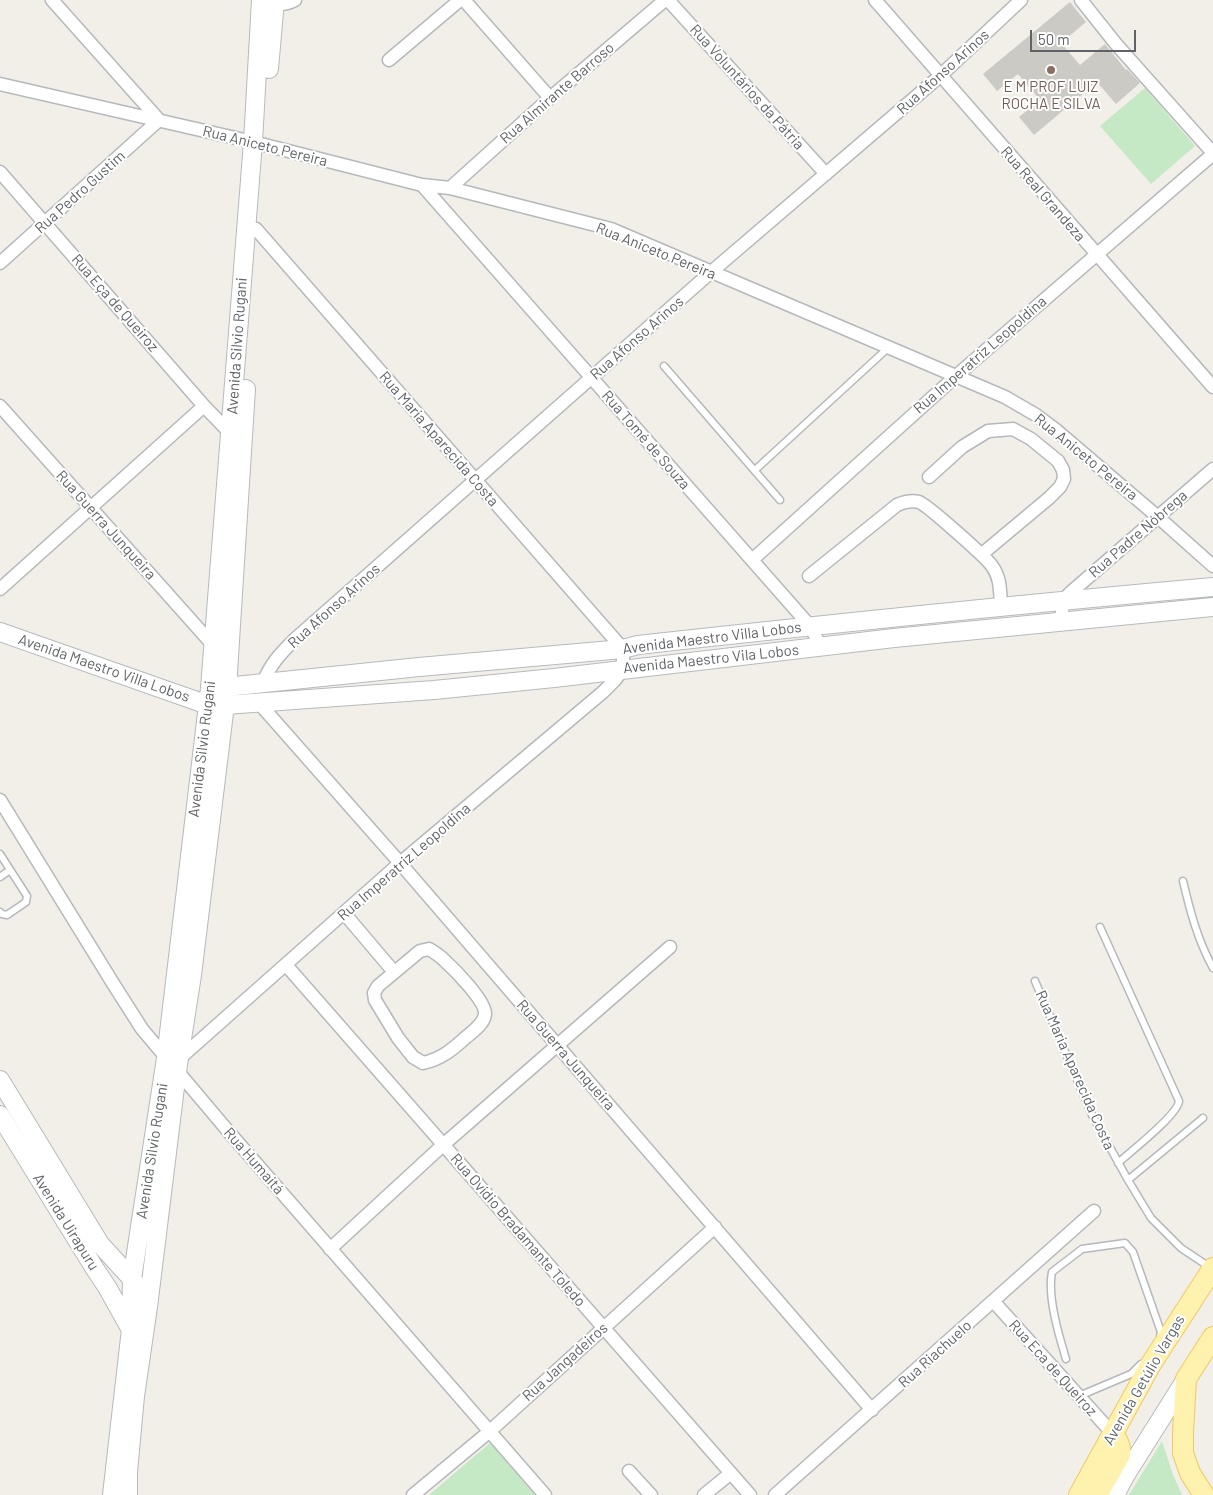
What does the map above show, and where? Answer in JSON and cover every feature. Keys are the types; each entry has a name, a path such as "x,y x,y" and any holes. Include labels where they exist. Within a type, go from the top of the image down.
{"main road":[{"name":"Avenida Getúlio Vargas","path":"1079,1495 1150,1364 1213,1268"},
{"path":"1204,1495 1190,1473 1183,1452 1182,1432 1186,1378 1213,1337"},
{"path":"1097,1495 1120,1455 1118,1440 1113,1434"}],"street":[{"path":"52,0 160,120"},
{"path":"269,1 284,4 295,0"},
{"path":"390,60 460,0"},
{"path":"464,0 550,98"},
{"name":"Rua Almirante Barroso","path":"450,188 550,98 667,0"},
{"name":"Rua Voluntários da Pátria","path":"667,0 826,174"},
{"name":"Rua Real Grandeza","path":"875,0 1213,387"},
{"name":"Rua Afonso Arinos","path":"264,684 270,667 295,639 710,273 940,76 1021,0"},
{"path":"1081,0 1116,44 1213,154"},
{"name":"Avenida Silvio Rugani","path":"112,1495 131,1329 132,1279 193,966 218,696 258,143 268,82 269,1"},
{"name":"Rua Aniceto Pereira","path":"0,84 258,143 422,185 450,188 610,229 956,376 1005,398 1036,415 1158,517 1213,566"},
{"name":"Rua Pedro Gustim","path":"0,263 160,120"},
{"name":"Rua Imperatriz Leopoldina","path":"752,560 956,376 1213,154"},
{"name":"Rua Eça de Queiroz","path":"0,172 204,406 236,440"},
{"name":"Rua Tomé de Souza","path":"422,185 810,626 821,646"},
{"name":"Rua Maria Aparecida Costa","path":"251,228 476,480 623,649"},
{"name":"Rua Guerra Junqueira","path":"0,406 213,645"},
{"path":"0,589 204,406"},
{"path":"929,477 962,447 988,431 1013,429 1031,439 1058,461 1063,470 1064,479 1060,487 982,554"},
{"name":"Avenida Silvio Rugani","path":"218,696 213,645 236,440"},
{"name":"Rua Padre Nóbrega","path":"1064,600 1213,469"},
{"path":"808,576 897,505 907,501 921,502 982,554 992,566 1000,582 1001,607"},
{"name":"Avenida Maestro Villa Lobos","path":"0,632 218,696 264,684 419,667 623,649 638,645 810,626 1213,587"},
{"path":"1060,622 1064,600"},
{"name":"Avenida Maestro Vila Lobos","path":"218,696 258,702 434,690 554,678 821,646 1213,607"},
{"path":"623,649 623,669"},
{"name":"Rua Imperatriz Leopoldina","path":"174,1063 400,863 603,692 623,669"},
{"name":"Rua Guerra Junqueira","path":"258,702 557,1044 872,1410"},
{"name":"Rua Humaitá","path":"0,800 142,1029 174,1063 330,1249 545,1495"},
{"path":"344,913 394,972"},
{"path":"330,1249 443,1145 670,946"},
{"path":"429,949 443,959 483,1006 485,1014 481,1024 458,1045 437,1060 423,1064 413,1057 403,1044 375,1000 374,993 378,986 394,972 420,951 429,949"},
{"name":"Rua Ovídio Bradamante Toledo","path":"286,965 750,1495"},
{"name":"Avenida Silvio Rugani","path":"128,1495 128,1472 135,1396 148,1307 174,1063"},
{"name":"Avenida Uirapuru","path":"0,1080 100,1244 132,1279 148,1307"},
{"name":"Avenida Uirapuru","path":"0,1115 131,1329"},
{"name":"Rua Riachuelo","path":"775,1495 1094,1211"},
{"name":"Rua Jangadeiros","path":"413,1495 490,1431 715,1227"},
{"name":"Rua Eca de Queiroz","path":"994,1302 1113,1434"},
{"path":"1114,1495 1186,1378"},
{"path":"629,1471 651,1495"},
{"path":"704,1495 731,1473"}],"lane":[{"path":"755,470 888,348"},
{"path":"664,366 780,500"},
{"path":"0,854 28,899 8,915 0,912"},
{"path":"0,877 10,870"},
{"path":"1183,881 1189,909 1213,968"},
{"path":"1100,927 1179,1100 1179,1106 1170,1116 1118,1163"},
{"name":"Rua Maria Aparecida Costa","path":"1034,981 1092,1115 1151,1218 1181,1248 1213,1268"},
{"path":"1128,1180 1202,1118"},
{"path":"1066,1359 1056,1325 1050,1280 1052,1272 1082,1250 1125,1243 1133,1252 1161,1332 1160,1338 1155,1345"},
{"path":"1079,1396 1131,1374 1144,1360"}],"green space":[{"name":"E M PROF LUIZ ROCHA E SILVA","path":"1145,88 1195,146 1151,184 1100,126"},
{"path":"1162,1441 1182,1495 1129,1495"},
{"path":"490,1443 535,1495 429,1495"}],"building":[{"name":"E M PROF LUIZ ROCHA E SILVA","path":"1070,2 1086,22 1061,43 1080,65 1105,44 1126,70 1140,83 1116,104 1097,82 1034,135 1019,117 1040,100 1018,74 997,91 983,74"}],"place":[{"name":"E M PROF LUIZ ROCHA E SILVA","path":"1051,70"}]}
